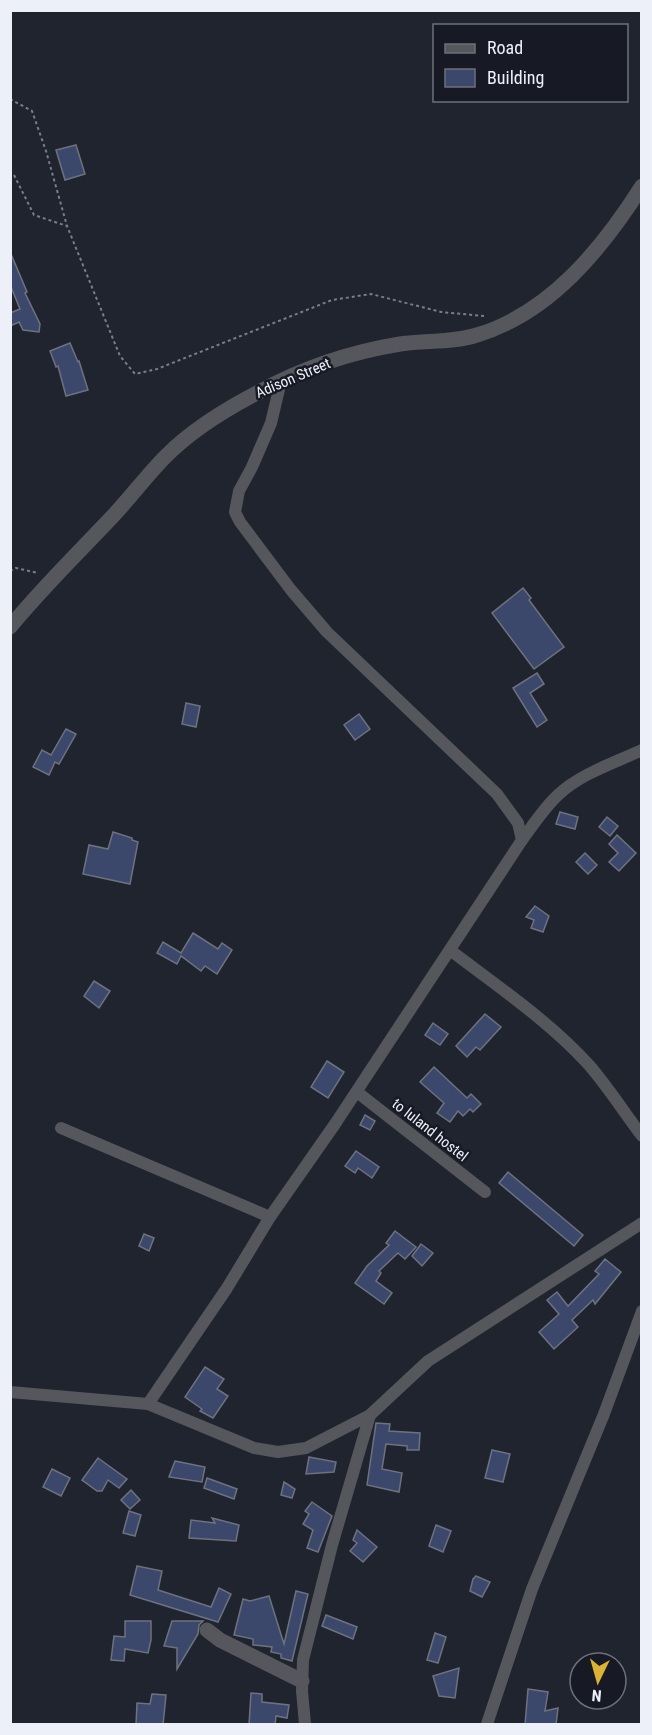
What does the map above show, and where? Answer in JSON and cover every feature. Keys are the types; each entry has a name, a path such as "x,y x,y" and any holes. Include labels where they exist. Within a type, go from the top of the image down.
{"street":[{"name":"Adison Street","path":"10,627 166,456 209,420 313,366 398,345 474,336 512,320 560,286 591,258 642,186"},
{"path":"281,381 271,423 239,491 235,512 240,522 291,590 327,632 497,794 518,823 522,840"},
{"path":"148,1404 227,1288 270,1217 357,1092 522,840 550,802 578,781 642,750"},
{"path":"450,950 523,1006 568,1045 606,1086 642,1136"},
{"name":"to luland hostel","path":"357,1092 485,1192"},
{"path":"61,1128 270,1217"},
{"path":"10,1392 148,1404 254,1448 278,1452 306,1448 370,1415 428,1361 642,1224"},
{"path":"488,1725 532,1589 604,1414 642,1311"},
{"path":"305,1725 303,1660 329,1556 370,1415"},
{"path":"207,1630 220,1640 302,1681"}],"path":[{"path":"10,99 32,111 46,151 66,226 120,356 135,374 157,369 332,300 371,294 441,312 512,320"},
{"path":"14,175 34,215 66,226"},
{"path":"10,571 16,568 55,577"}],"building":[{"path":"76,145 85,174 65,180 56,150"},
{"path":"11,254 27,292 25,293 40,324 39,332 23,330 19,322 10,326 10,313 20,309 11,287"},
{"path":"70,343 79,361 88,390 66,396 58,366 56,367 50,351"},
{"path":"523,588 531,598 529,600 564,647 534,669 492,613"},
{"path":"537,673 544,684 530,693 547,720 537,727 513,688"},
{"path":"186,703 200,706 196,727 182,724"},
{"path":"359,714 370,729 355,740 344,725"},
{"path":"66,729 76,734 59,764 55,762 49,775 33,767 42,750 51,755"},
{"path":"560,812 578,817 575,829 556,824"},
{"path":"607,817 618,826 610,836 599,827"},
{"path":"113,832 138,842 130,884 83,874 89,845 108,849"},
{"path":"617,835 636,853 619,871 609,862 618,853 609,844"},
{"path":"585,853 597,865 588,874 576,862"},
{"path":"535,906 549,916 543,932 531,928 534,920 526,917"},
{"path":"193,933 218,949 222,943 232,950 217,974 205,966 201,971 181,956 177,964 157,953 163,942 181,953"},
{"path":"94,981 110,991 99,1008 84,996"},
{"path":"485,1014 501,1027 480,1050 476,1047 467,1057 456,1046"},
{"path":"433,1023 448,1034 440,1045 425,1035"},
{"path":"327,1061 344,1072 328,1098 311,1087"},
{"path":"434,1067 467,1098 471,1094 481,1104 473,1112 470,1109 463,1116 458,1111 450,1122 437,1113 444,1103 420,1082"},
{"path":"365,1115 375,1121 370,1130 360,1125"},
{"path":"356,1151 379,1167 372,1178 358,1168 355,1173 345,1166"},
{"path":"508,1172 583,1235 574,1246 499,1183"},
{"path":"395,1231 416,1247 405,1259 398,1253 379,1271 381,1273 376,1281 392,1293 384,1304 355,1283 367,1266 389,1245 386,1243"},
{"path":"144,1234 154,1238 149,1251 139,1246"},
{"path":"421,1244 433,1253 422,1266 412,1256"},
{"path":"605,1259 621,1272 595,1304 593,1300 572,1320 578,1327 554,1349 539,1332 559,1314 547,1300 557,1292 568,1306 599,1274 595,1271"},
{"path":"205,1367 224,1379 217,1389 228,1396 213,1418 200,1411 202,1409 185,1397"},
{"path":"376,1423 390,1424 389,1431 420,1433 419,1450 407,1450 407,1446 386,1444 382,1469 402,1473 399,1492 367,1485"},
{"path":"492,1450 510,1454 503,1482 485,1478"},
{"path":"309,1457 336,1462 334,1472 306,1474"},
{"path":"98,1458 127,1479 119,1488 108,1480 102,1491 97,1491 82,1480"},
{"path":"175,1461 205,1467 202,1482 169,1477"},
{"path":"52,1469 70,1478 61,1496 43,1487"},
{"path":"207,1478 237,1489 234,1499 204,1488"},
{"path":"284,1482 295,1489 292,1498 281,1495"},
{"path":"131,1490 140,1500 130,1509 121,1500"},
{"path":"312,1502 332,1516 318,1552 307,1548 313,1530 303,1524 309,1514 305,1511"},
{"path":"129,1511 141,1515 135,1536 123,1533"},
{"path":"212,1518 239,1525 236,1541 189,1538 191,1520 215,1523"},
{"path":"436,1525 451,1531 443,1552 429,1546"},
{"path":"357,1530 377,1547 363,1562 350,1551 357,1543 353,1540"},
{"path":"137,1566 162,1571 158,1590 211,1607 219,1588 231,1594 218,1622 130,1595"},
{"path":"476,1576 490,1582 482,1597 470,1591"},
{"path":"296,1591 308,1594 292,1661 281,1658 281,1654 271,1652 272,1647 253,1645 253,1639 234,1635 243,1599 250,1601 269,1596 284,1644"},
{"path":"326,1615 357,1627 353,1639 322,1626"},
{"path":"125,1621 151,1621 148,1653 125,1649 124,1661 111,1660 114,1636 125,1637"},
{"path":"172,1621 203,1621 177,1669 177,1648 164,1646"},
{"path":"435,1633 446,1637 438,1663 427,1660"},
{"path":"459,1668 455,1698 439,1696 433,1676"},
{"path":"528,1689 548,1692 545,1711 558,1708 556,1725 525,1725"},
{"path":"251,1693 262,1694 262,1702 289,1705 287,1718 276,1716 275,1725 249,1725"},
{"path":"152,1694 166,1695 163,1725 136,1725 137,1703 150,1704"}]}
